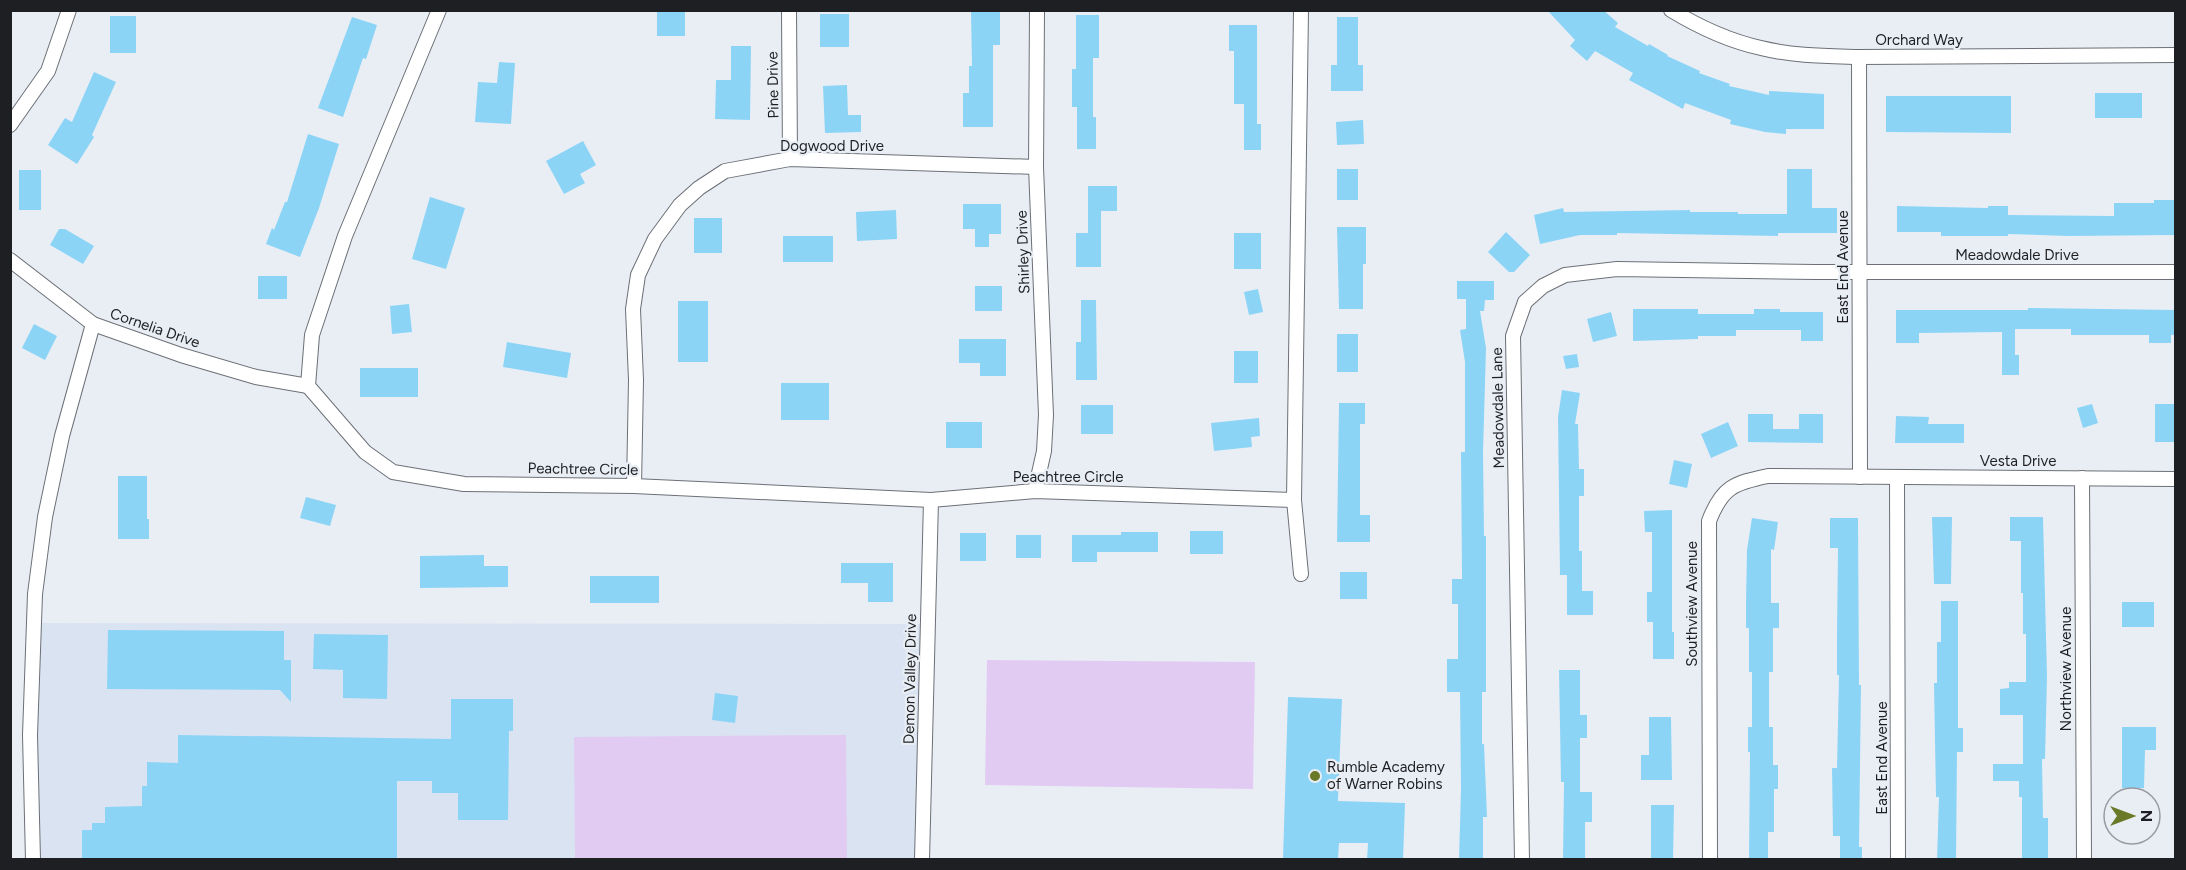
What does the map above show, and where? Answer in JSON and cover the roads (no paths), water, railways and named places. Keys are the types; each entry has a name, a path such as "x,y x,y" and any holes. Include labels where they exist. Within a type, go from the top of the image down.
{"street":[{"path":"10,125 48,72 69,10"},
{"path":"308,386 312,335 345,236 440,10"},
{"name":"Pine Drive","path":"789,10 790,159"},
{"name":"Shirley Drive","path":"1035,491 1044,451 1046,415 1036,167 1036,10"},
{"path":"1301,10 1294,500 1301,574"},
{"name":"Orchard Way","path":"1671,10 1726,38 1762,49 1810,55 1859,57 2175,55"},
{"name":"East End Avenue","path":"1859,57 1860,477"},
{"name":"Dogwood Drive","path":"634,486 636,380 633,309 638,275 655,239 680,205 699,188 725,171 790,159 1036,167"},
{"name":"Cornelia Drive","path":"10,260 93,324 181,355 245,374 308,386"},
{"name":"Meadowdale Lane","path":"1522,860 1513,336 1525,302 1543,286 1565,275 1617,269 1859,271"},
{"name":"Meadowdale Drive","path":"1859,271 2175,272"},
{"path":"33,860 30,735 35,594 45,517 62,436 93,324"},
{"name":"Peachtree Circle","path":"308,386 366,452 393,472 464,484 634,486 931,500 1035,491 1294,500"},
{"name":"Southview Avenue","path":"1710,860 1709,521 1716,502 1733,486 1768,476 1860,477"},
{"name":"Vesta Drive","path":"1860,477 2175,478"},
{"name":"East End Avenue","path":"1897,477 1899,860"},
{"name":"Northview Avenue","path":"2082,478 2084,860"},
{"name":"Demon Valley Drive","path":"922,860 931,500"}],"place":[{"name":"Rumble Academy of Warner Robins","path":"1315,776"}]}
